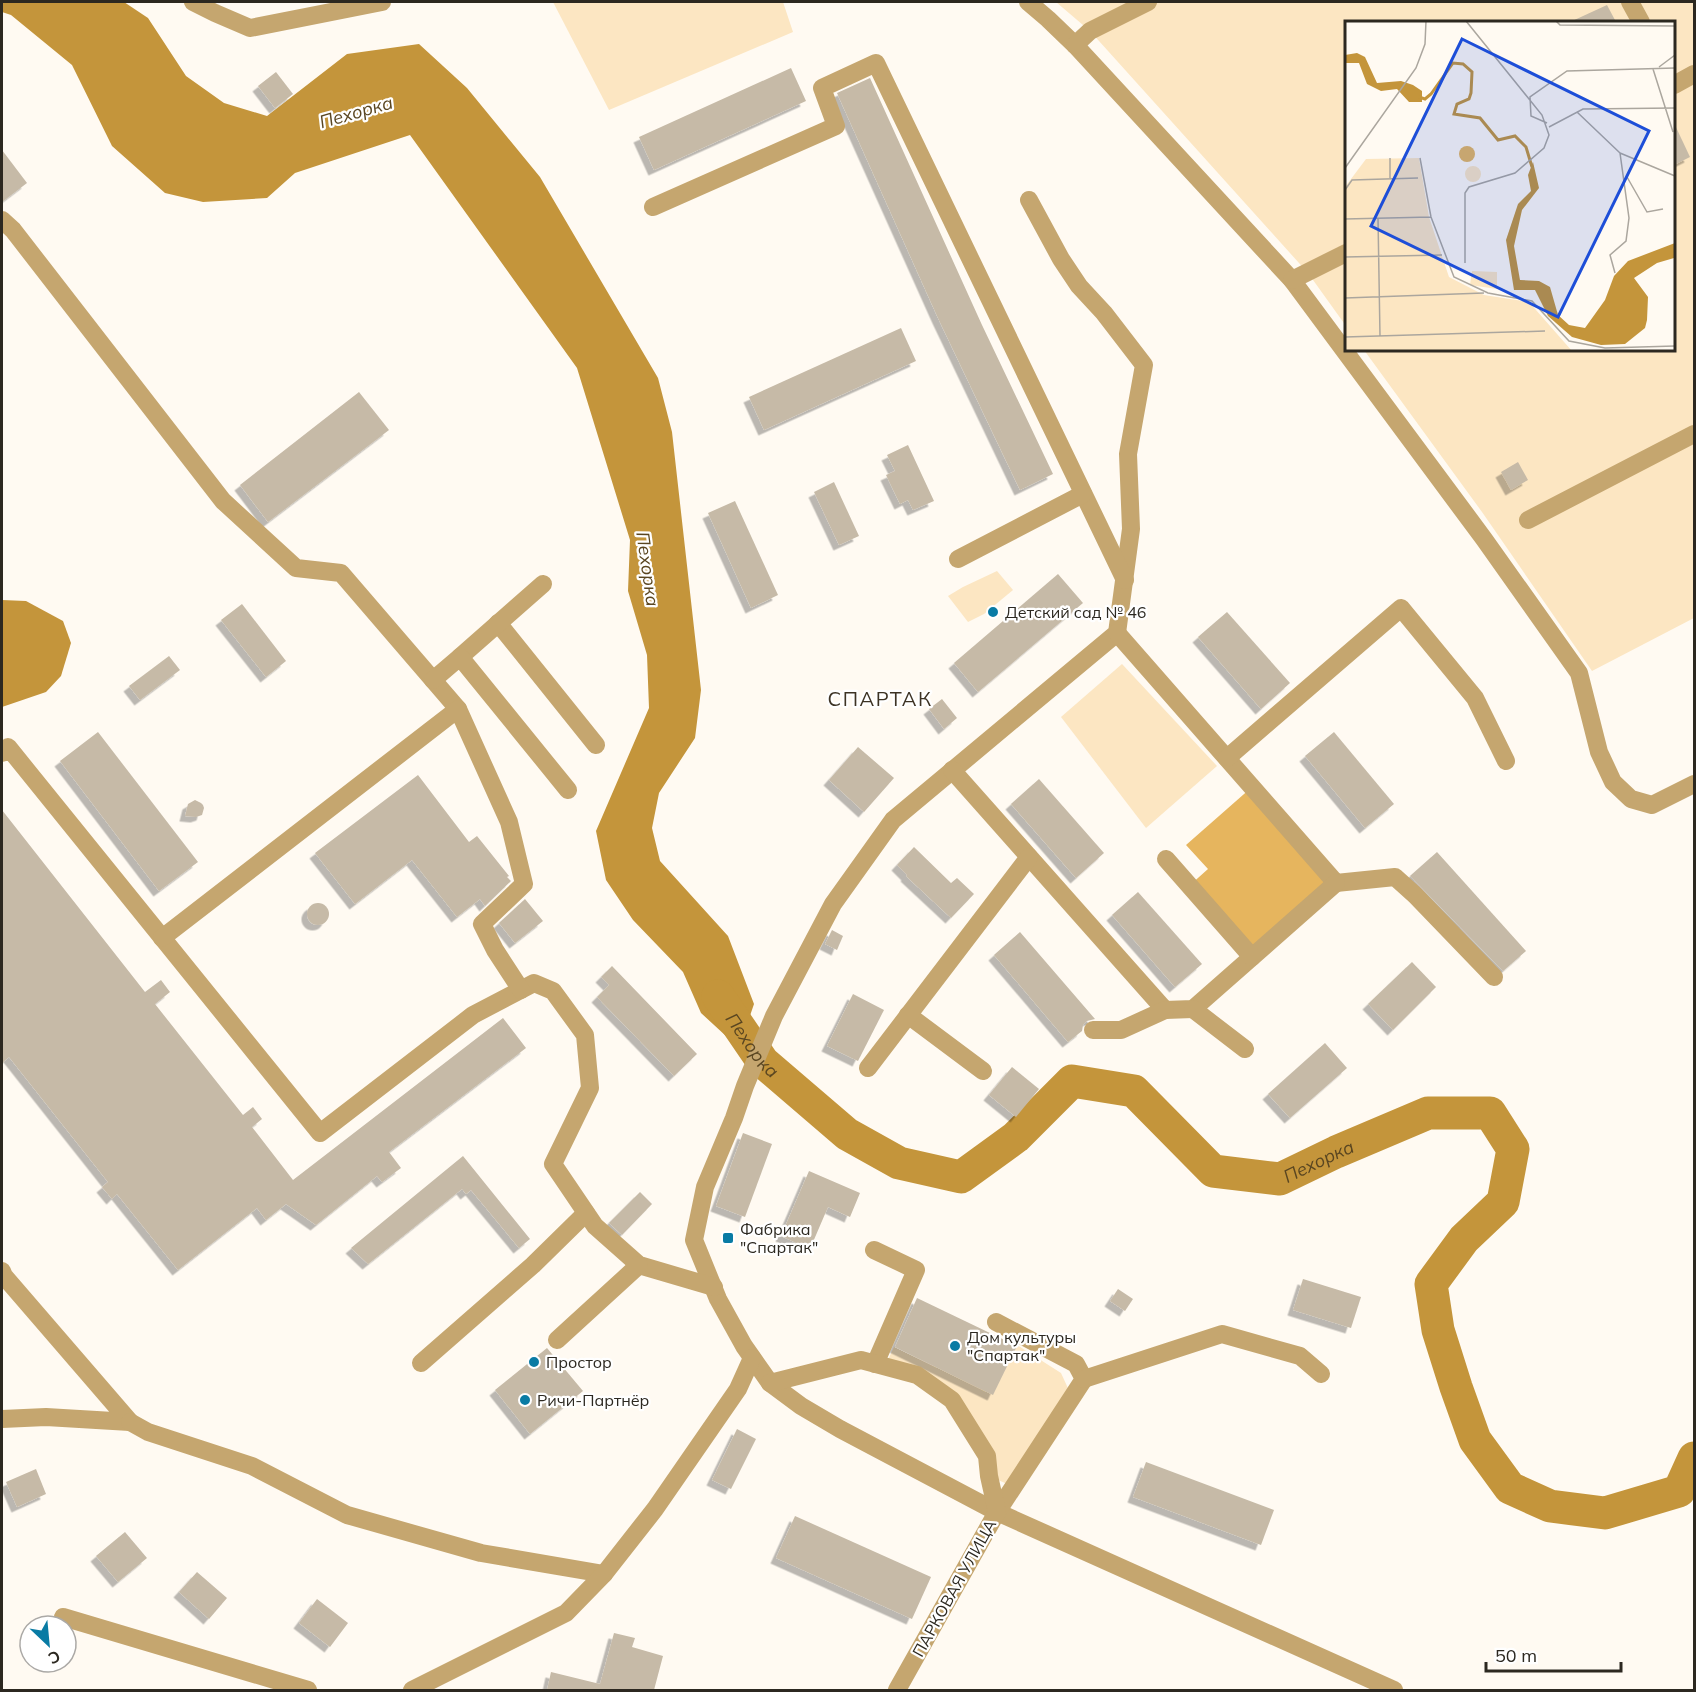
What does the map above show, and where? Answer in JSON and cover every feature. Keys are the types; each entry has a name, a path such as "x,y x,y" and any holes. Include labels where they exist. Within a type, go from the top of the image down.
{"street":[{"path":"193,2 250,28 382,2"},
{"path":"1028,2 1075,45 1292,280 1484,539 1579,674 1599,752 1613,782 1631,800 1652,805 1695,784"},
{"path":"1075,45 1090,31 1148,2"},
{"path":"1630,2 1640,21"},
{"path":"653,207 836,126 822,88 876,63 1125,580"},
{"path":"1675,84 1695,74"},
{"path":"1029,200 1061,259 1079,286 1104,313 1144,365 1128,454 1131,529 1117,633 893,820 833,904 774,1016 745,1086 705,1187 694,1240 714,1287 744,1346 770,1383 801,1406 997,1512 1394,1690"},
{"path":"2,220 13,230 223,501 296,568 340,573 458,710 509,822 524,884 482,924 495,950 521,990"},
{"path":"1292,280 1345,254"},
{"path":"1528,520 1695,434"},
{"path":"958,559 1083,494"},
{"path":"433,680 543,584"},
{"path":"1227,758 1401,608 1474,698 1506,761"},
{"path":"498,623 596,745"},
{"path":"1117,633 1336,883"},
{"path":"460,657 568,790"},
{"path":"162,938 458,710"},
{"path":"2,753 8,747 320,1133 473,1015 534,983 553,991 585,1035 590,1088 553,1164 596,1226 639,1264 714,1287"},
{"path":"952,770 1165,1010"},
{"path":"868,1068 1029,857"},
{"path":"1166,859 1252,957"},
{"path":"1093,1030 1121,1030 1165,1010 1193,1009 1336,883 1395,878 1415,895 1494,977"},
{"path":"1193,1009 1245,1049"},
{"path":"908,1015 983,1071"},
{"path":"421,1363 533,1265 586,1213"},
{"path":"874,1250 916,1270 875,1364"},
{"path":"557,1340 639,1264"},
{"path":"2,1274 130,1422 148,1432 252,1466 347,1515 481,1554 603,1574"},
{"path":"996,1322 1076,1364 1084,1379"},
{"path":"997,1512 1084,1379 1222,1334 1300,1356 1321,1374"},
{"path":"412,1690 433,1684 566,1613 603,1574 662,1499 738,1389 752,1358"},
{"name":"ПАРКОВАЯ УЛИЦА","path":"770,1383 861,1360 917,1375 952,1400 987,1456 997,1512 897,1690"},
{"path":"2,1419 46,1417 130,1422"},
{"path":"78,1621 308,1690"}],"shaded area":[{"path":"553,2 783,2 793,32 609,110"},
{"path":"1056,2 1694,2 1694,618 1592,671 1482,512 1365,351 1675,351 1675,21 1345,21 1345,325 1308,273 1090,31"},
{"path":"997,571 1013,590 984,614 968,622 948,596"},
{"path":"1122,664 1217,766 1146,828 1061,717"},
{"path":"1252,787 1336,883 1252,957 1189,886 1208,869 1186,845"},
{"path":"1017,1345 1061,1373 1072,1397 1014,1487 989,1476 952,1400 885,1366 894,1347 993,1394"}],"water":[{"path":"2,2 124,2 148,18 186,76 224,103 267,116 347,54 419,44 467,88 540,177 658,378 672,432 701,690 695,738 659,793 652,828 660,861 728,936 754,1004 739,1048 701,1013 683,972 633,920 606,880 596,831 649,708 647,655 628,591 630,540 577,368 410,135 295,173 267,198 203,202 165,193 112,146 72,65 11,15 2,12"},
{"path":"2,600 26,601 63,621 71,643 61,676 46,692 2,707"}],"building":[{"path":"1607,5 1615,21 1572,21"},
{"path":"791,68 806,101 654,170 639,137"},
{"path":"276,72 293,94 275,108 258,86"},
{"path":"870,78 982,325 1053,474 1020,490 938,318 837,93"},
{"path":"1675,125 1690,157 1675,164"},
{"path":"2,150 27,183 2,202"},
{"path":"901,328 916,361 764,430 749,397"},
{"path":"359,392 389,430 268,522 240,485"},
{"path":"908,445 934,501 913,510 908,500 900,504 886,475 895,471 887,455"},
{"path":"1518,462 1528,480 1511,490 1501,472"},
{"path":"834,482 859,536 839,545 814,492"},
{"path":"735,501 778,595 751,608 708,513"},
{"path":"1058,574 1083,603 978,692 954,663"},
{"path":"242,604 286,661 266,677 221,620"},
{"path":"1227,612 1290,683 1261,709 1198,637"},
{"path":"169,656 180,670 140,700 129,686"},
{"path":"942,699 957,718 944,729 929,709"},
{"path":"98,732 198,862 159,891 60,761"},
{"path":"1334,732 1394,804 1365,828 1305,756"},
{"path":"858,747 894,778 864,812 829,780"},
{"path":"418,775 469,842 477,836 511,881 485,906 480,899 457,917 412,860 355,904 315,853"},
{"path":"1039,779 1104,853 1076,878 1011,804"},
{"path":"195,800 203,805 202,815 185,816 188,804"},
{"path":"2,810 145,992 161,980 170,992 155,1004 243,1115 253,1107 262,1119 252,1127 293,1180 503,1018 526,1048 389,1152 401,1168 382,1182 377,1176 316,1225 286,1204 266,1220 257,1208 178,1270 117,1194 112,1199 102,1187 108,1182 9,1057 2,1063"},
{"path":"914,847 951,883 957,878 974,894 951,918 897,865"},
{"path":"1437,852 1526,951 1503,971 1410,876"},
{"path":"1138,892 1202,964 1175,987 1112,915"},
{"path":"525,899 543,921 515,943 499,923"},
{"path":"318,903 326,906 329,914 326,922 318,925 310,922 307,914 310,906"},
{"path":"832,930 843,936 837,950 825,944"},
{"path":"1020,932 1095,1019 1087,1021 1082,1031 1068,1042 994,955"},
{"path":"1412,962 1436,987 1393,1030 1368,1004"},
{"path":"612,966 697,1054 674,1076 597,997 609,985 601,977"},
{"path":"853,994 884,1010 858,1061 827,1046"},
{"path":"1325,1043 1347,1068 1290,1118 1268,1094"},
{"path":"1012,1067 1039,1089 1016,1117 989,1095"},
{"path":"743,1133 772,1144 745,1217 716,1206"},
{"path":"463,1156 530,1239 519,1248 471,1190 466,1194 462,1189 368,1264 351,1248"},
{"path":"809,1171 860,1193 850,1217 828,1207 810,1249 781,1236"},
{"path":"640,1192 652,1204 622,1235 609,1223"},
{"path":"1303,1279 1361,1297 1351,1328 1293,1310"},
{"path":"1118,1289 1133,1299 1125,1311 1110,1301"},
{"name":"Дом культуры \"Спартак\"","path":"917,1298 1017,1346 993,1395 895,1347"},
{"path":"547,1348 583,1391 530,1434 495,1390"},
{"path":"737,1429 756,1439 731,1489 712,1480"},
{"path":"1146,1462 1274,1510 1261,1545 1133,1497"},
{"path":"36,1469 46,1494 17,1507 6,1482"},
{"path":"795,1516 931,1577 912,1619 776,1558"},
{"path":"125,1532 147,1558 118,1582 96,1556"},
{"path":"197,1572 227,1598 209,1619 179,1592"},
{"path":"317,1599 348,1623 330,1647 299,1623"},
{"path":"614,1633 635,1638 632,1647 663,1656 654,1690 547,1690 551,1672 600,1684"}],"waterway":[{"name":"Пехорка","path":"718,996 763,1062 847,1134 899,1163 961,1177 1016,1137 1072,1081 1134,1091 1213,1171 1280,1179 1336,1152 1428,1113 1490,1113 1513,1149 1503,1202 1464,1239 1431,1284 1438,1330 1475,1440 1510,1488 1550,1506 1605,1513 1679,1491 1694,1458"}],"place":[{"name":"Детский сад № 46","path":"993,612"},
{"name":"Фабрика \"Спартак\"","path":"728,1238"},
{"name":"Дом культуры \"Спартак\"","path":"955,1346"},
{"name":"Простор","path":"534,1362"},
{"name":"Ричи-Партнёр","path":"525,1400"}],"district":[{"name":"СПАРТАК","path":"880,698"}]}
